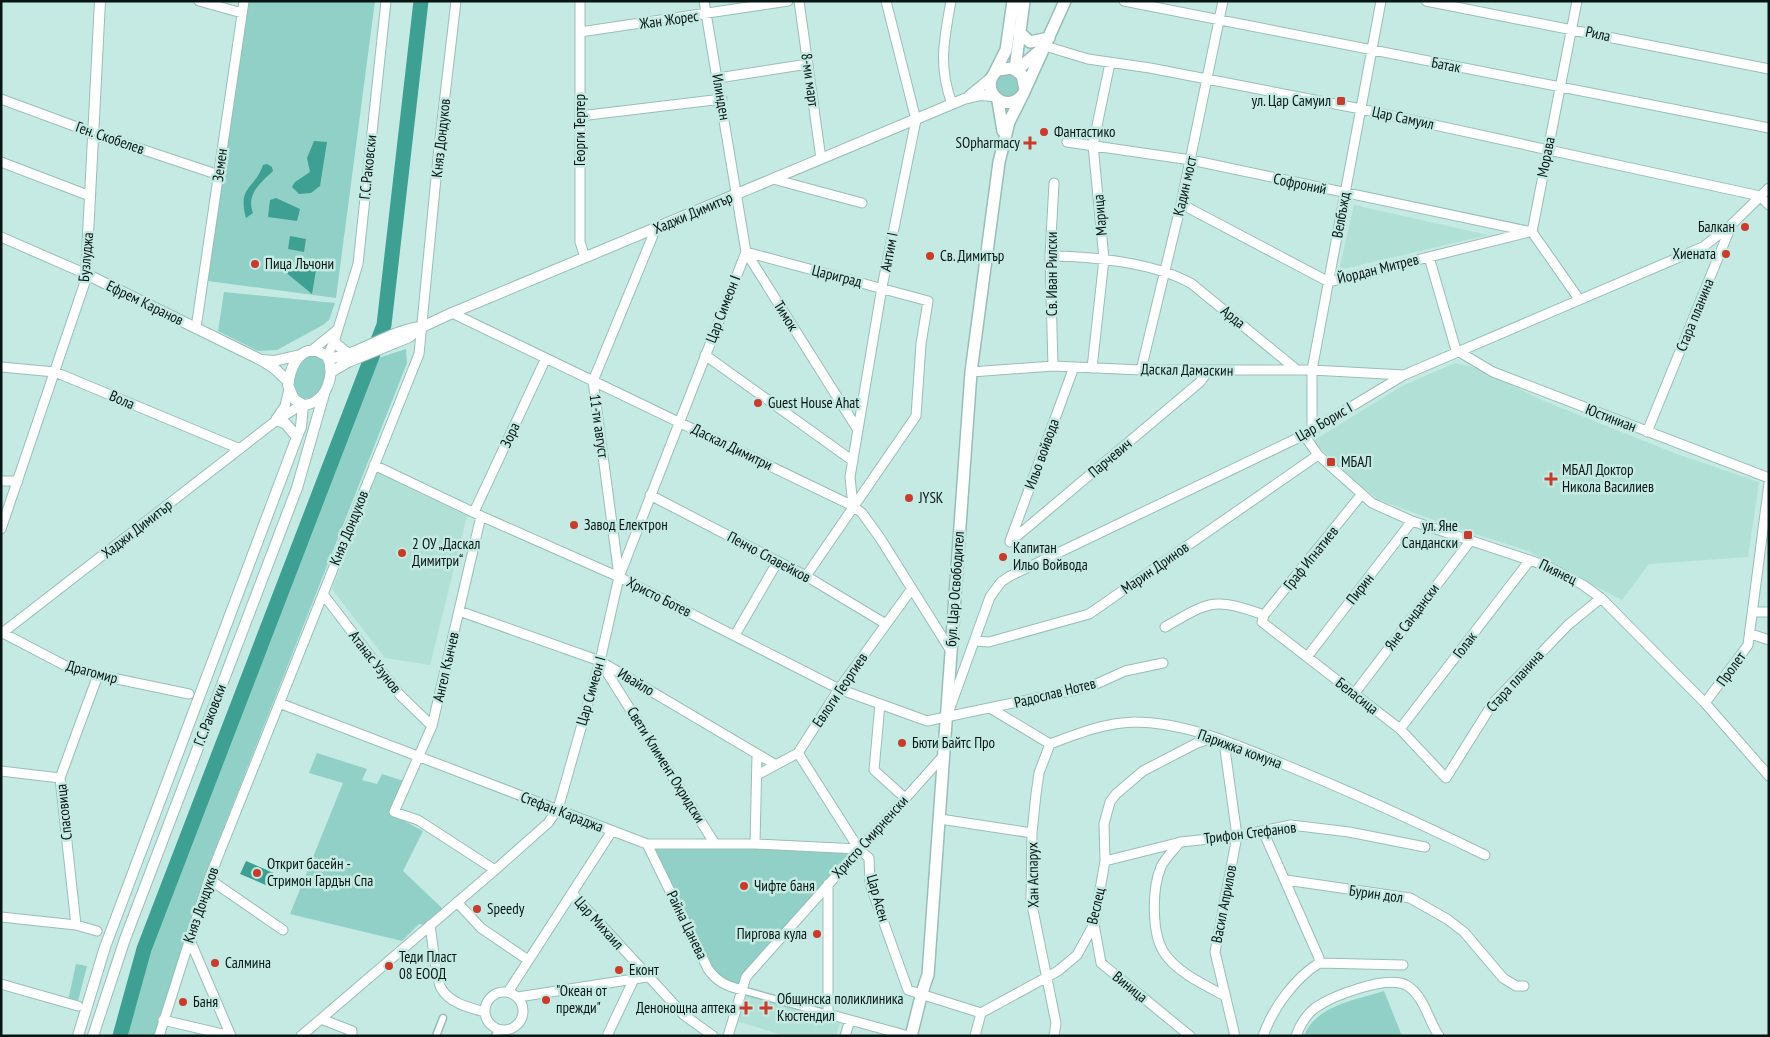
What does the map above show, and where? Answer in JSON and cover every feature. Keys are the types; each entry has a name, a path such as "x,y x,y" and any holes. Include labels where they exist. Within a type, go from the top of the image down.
{"main road":[{"path":"1003,140 1003,122 996,98 990,88 993,75 1006,50 1013,1"},
{"path":"1016,70 1024,1"},
{"path":"1003,140 1012,112 1024,92 1065,1"},
{"path":"1019,32 1030,42 1047,42"},
{"path":"1016,70 1047,42"},
{"path":"993,75 1005,68 1016,70 1024,78 1024,92 1013,102 996,98"},
{"name":"бул. Цар Освободител","path":"911,1036 920,1002 919,995 928,975 971,372 1003,140"},
{"path":"905,1036 914,1001 919,995"}],"street":[{"name":"Бузлуджа","path":"1,529 85,282 100,1"},
{"path":"199,1 242,13"},
{"name":"Земен","path":"196,328 244,1"},
{"name":"Г.С.Раковски","path":"328,357 358,264 386,1"},
{"name":"Княз Дондуков","path":"159,1036 209,879 420,354 439,147 456,1"},
{"name":"Георги Тертер","path":"580,1 580,242 585,258"},
{"name":"Илинден","path":"704,1 737,194"},
{"name":"Жан Жорес","path":"580,32 788,1"},
{"name":"8-ми март","path":"799,1 821,159"},
{"name":"Антим I","path":"853,506 850,477 882,287 916,120 886,1"},
{"path":"952,1 943,47 944,83 952,104"},
{"name":"Батак","path":"1124,1 1769,128"},
{"name":"Кадин мост","path":"1141,370 1182,204 1223,1"},
{"name":"Велбъжд","path":"1308,433 1312,370 1381,1"},
{"name":"Рила","path":"1426,1 1769,69"},
{"name":"Морава","path":"1532,232 1577,1"},
{"name":"Цар Самуил","path":"1047,42 1110,63 1207,79 1361,109 1760,196"},
{"name":"Марица","path":"1092,368 1104,259 1094,145 1110,63"},
{"path":"718,78 808,64"},
{"path":"964,99 993,75"},
{"path":"964,99 981,95 996,98"},
{"path":"580,116 722,98"},
{"name":"Хаджи Димитър","path":"348,357 964,99"},
{"name":"Ген. Скобелев","path":"1,100 219,175"},
{"name":"Софроний","path":"1067,142 1191,160 1532,232"},
{"path":"1,162 90,196"},
{"path":"773,179 862,203"},
{"name":"Св. Иван Рилски","path":"1053,366 1050,256 1054,183"},
{"name":"Цар Борис I","path":"946,718 990,597 1001,582 1010,576 1308,433 1404,374 1456,350 1703,247 1731,225 1769,188"},
{"name":"Тимок","path":"737,194 746,252 858,430"},
{"path":"1760,196 1769,205"},
{"name":"Йордан Митрев","path":"1182,204 1329,282 1532,232"},
{"name":"Стара планина","path":"1647,432 1731,225"},
{"name":"11-ти август","path":"619,577 593,381 656,228"},
{"path":"1532,232 1579,299"},
{"name":"Ефрем Каранов","path":"1,237 86,274 261,360 289,385"},
{"name":"Цариград","path":"746,252 882,287 928,301 922,344 916,416 853,506"},
{"name":"Цар Симеон I","path":"301,1036 548,824 558,809 600,661 619,577 746,252"},
{"name":"Арда","path":"1050,256 1104,259 1178,276 1192,284 1297,370"},
{"path":"1429,257 1456,350"},
{"name":"Даскал Димитри","path":"452,313 853,506 862,513 880,538 951,651"},
{"path":"261,360 274,361 311,351 337,330"},
{"path":"334,342 348,357"},
{"name":"Юстиниан","path":"1456,350 1493,372 1769,478"},
{"path":"311,351 317,351 328,357 348,357"},
{"path":"298,437 286,424 275,422 285,406 292,368 300,355"},
{"path":"705,355 853,461"},
{"path":"289,385 294,399 302,405 315,403 324,394 331,372 328,357"},
{"path":"331,372 348,357"},
{"name":"Зора","path":"477,514 546,358"},
{"name":"Даскал Дамаскин","path":"971,372 1053,366 1141,370 1312,370 1404,374"},
{"name":"Вола","path":"1,367 55,372 240,449"},
{"name":"Ильо войвода","path":"1010,542 1074,367"},
{"name":"Парчевич","path":"1010,542 1200,382 1208,371"},
{"name":"Г.С.Раковски","path":"93,1036 122,946 297,488 324,394"},
{"name":"Г.С.Раковски","path":"78,1036 105,947 298,437 301,427 302,405"},
{"name":"Хаджи Димитър","path":"2,633 275,422 302,405"},
{"name":"Пиянец","path":"1308,433 1318,455 1372,503 1412,521 1530,560 1565,574 1601,598 1705,703 1769,776"},
{"name":"Марин Дринов","path":"974,641 989,642 1089,614 1318,455"},
{"name":"Христо Ботев","path":"374,465 477,514 619,577 839,689 927,721 946,718"},
{"path":"1,481 18,481"},
{"name":"Пролет","path":"1705,703 1742,655 1751,634 1765,545 1769,483"},
{"name":"Граф Игнатиев","path":"1263,618 1362,495"},
{"name":"Пенчо Славейков","path":"650,496 806,576 886,624"},
{"path":"806,576 853,506"},
{"name":"Ангел Кънчев","path":"477,514 459,611 432,726 420,758 394,812 418,820 495,870"},
{"name":"Пирин","path":"1307,657 1412,521"},
{"name":"Яне Сандански","path":"1354,694 1470,540"},
{"name":"Голак","path":"1400,729 1530,560"},
{"path":"735,635 778,561"},
{"name":"Евлоги Георгиев","path":"757,775 798,753 839,689 911,590"},
{"name":"Атанас Узунов","path":"323,594 400,694 432,726"},
{"name":"Стара планина","path":"1446,778 1493,703 1568,625 1601,598"},
{"name":"Беласица","path":"1165,627 1198,608 1214,603 1241,607 1263,618 1307,657 1400,729 1446,778"},
{"name":"Ивайло","path":"459,611 600,661 776,765"},
{"path":"1753,612 1769,612"},
{"name":"Драгомир","path":"2,633 56,662 98,675 189,694"},
{"path":"1751,634 1769,640"},
{"name":"Свети Климент Охридски","path":"600,661 715,844"},
{"name":"Радослав Нотев","path":"946,718 1094,685 1125,671 1163,663"},
{"name":"Спасовица","path":"76,925 60,778 98,675"},
{"name":"Стефан Караджа","path":"279,703 647,844 755,844 859,849"},
{"path":"880,704 874,770 905,798"},
{"path":"990,708 1050,744"},
{"name":"Парижка комуна","path":"1050,744 1086,730 1118,723 1162,724 1214,738 1319,779 1485,855"},
{"name":"Веслец","path":"981,1013 1070,963 1077,955 1094,924 1105,861 1104,824 1110,802 1116,794 1143,771 1197,743 1214,738"},
{"name":"Васил Априлов","path":"1224,742 1237,836 1215,952 1235,1036"},
{"name":"Хан Аспарух","path":"1050,744 1039,773 1032,833 1031,900 1056,1024 1054,1036"},
{"name":"Цар Асен","path":"798,753 859,849 869,858 870,884 908,990 919,995"},
{"path":"755,844 757,755"},
{"name":"Христо Смирненски","path":"728,1036 746,977 944,755"},
{"path":"1,771 60,778"},
{"path":"940,819 1032,833"},
{"name":"Трифон Стефанов","path":"1105,861 1181,842 1237,836 1291,826 1349,832 1425,847"},
{"path":"1263,830 1320,958 1320,963"},
{"path":"508,992 612,831"},
{"path":"1181,842 1161,865 1156,880 1154,898 1158,940 1164,954 1178,967 1225,996"},
{"name":"Райна Цанева","path":"647,844 711,973 725,985 742,990"},
{"path":"209,879 283,930"},
{"name":"Бурин дол","path":"1286,880 1410,898 1447,918 1464,932 1502,978 1516,986 1524,986"},
{"path":"828,884 828,1014"},
{"name":"Цар Михаил","path":"572,893 647,978 684,1015 713,1036"},
{"path":"458,902 481,928 528,960"},
{"path":"1,917 76,925 97,931"},
{"name":"Виница","path":"1094,924 1101,963 1190,1036"},
{"path":"430,925 441,987 450,998 465,1007 485,1012"},
{"path":"189,938 231,1036"},
{"path":"1263,1036 1277,1006 1310,969 1320,963 1404,965"},
{"path":"508,1033 489,1023 485,1012 488,1000 496,993 508,992 518,997 647,978"},
{"path":"607,1036 633,981"},
{"path":"1296,1036 1303,1020 1316,1008 1350,992 1390,982 1406,985 1417,994 1439,1036"},
{"path":"1,984 78,1006"},
{"path":"742,990 905,1036"},
{"path":"919,995 981,1013 975,1036"},
{"path":"495,1036 497,1032 508,1033 517,1025 524,1008 518,997"},
{"path":"436,1036 443,1018"},
{"path":"321,1019 352,1031 350,1036"},
{"path":"164,1020 231,1036"},
{"path":"845,1036 850,1020"}],"shaded area":[{"path":"247,1 375,1 336,298 208,281"},
{"path":"1008,73 1013,74 1019,80 1019,90 1013,96 1008,97 1003,96 997,90 996,85 997,80 1003,74"},
{"path":"314,141 327,142 320,186 311,193 299,194 292,187 295,182 310,172 307,158"},
{"path":"267,164 272,167 273,171 255,190 251,201 253,213 246,218 244,208 245,193 260,173 263,165"},
{"path":"276,198 300,209 297,221 268,217 270,200"},
{"path":"1354,205 1488,235 1339,270"},
{"path":"290,236 306,239 304,252 288,249"},
{"path":"318,258 312,294 284,271"},
{"path":"224,292 335,303 329,320 323,325 277,350 258,351 218,331"},
{"path":"406,349 407,363 203,880 154,1036 120,1036 144,949 372,360"},
{"path":"310,356 322,358 325,377 323,384 316,394 304,399 299,395 294,385 298,369 304,359"},
{"name":"МБАЛ Доктор Никола Василиев","path":"1455,363 1477,368 1544,401 1674,453 1759,482 1748,557 1649,564 1622,600 1528,551 1447,525 1377,499 1349,476 1313,441 1400,387"},
{"name":"2 ОУ „Даскал Димитри“","path":"377,472 467,516 430,665 385,658 332,589"},
{"path":"317,753 367,769 362,780 377,784 382,774 404,781 391,814 423,831 403,871 444,910 426,925 419,924 402,941 290,914 343,783 309,773"},
{"path":"647,844 859,849 788,928 742,990 714,977"},
{"name":"Открит басейн - Стримон Гардън Спа","path":"246,861 274,873 268,886 240,874"},
{"path":"76,964 87,966 77,1005 68,1001"},
{"path":"1384,991 1402,1036 1304,1036 1318,1017 1327,1011 1338,1005"},
{"name":"Общинска поликлиника Кюстендил","path":"746,994 840,1023 836,1036 785,1036 737,1021"}],"waterway":[{"path":"120,1036 144,949 384,325 421,1"}],"place":[{"name":"ул. Цар Самуил","path":"1341,101"},
{"name":"Фантастико","path":"1044,132"},
{"name":"SOpharmacy","path":"1030,143"},
{"name":"Балкан","path":"1745,227"},
{"name":"Хиената","path":"1726,254"},
{"name":"Св. Димитър","path":"930,256"},
{"name":"Пица Лъчони","path":"255,264"},
{"name":"Guest House Ahat","path":"758,403"},
{"name":"МБАЛ","path":"1331,462"},
{"name":"МБАЛ Доктор Никола Василиев","path":"1551,479"},
{"name":"JYSK","path":"909,498"},
{"name":"Завод Електрон","path":"574,525"},
{"name":"ул. Яне Сандански","path":"1468,535"},
{"name":"2 ОУ „Даскал Димитри“","path":"402,553"},
{"name":"Капитан Ильо Войвода","path":"1003,557"},
{"name":"Бюти Байтс Про","path":"902,743"},
{"name":"Открит басейн - Стримон Гардън Спа","path":"257,873"},
{"name":"Чифте баня","path":"744,886"},
{"name":"Speedy","path":"477,909"},
{"name":"Пиргова кула","path":"817,934"},
{"name":"Салмина","path":"215,963"},
{"name":"Теди Пласт 08 ЕООД","path":"389,966"},
{"name":"Еконт","path":"619,970"},
{"name":"\"Океан от прежди\"","path":"546,1000"},
{"name":"Баня","path":"183,1002"},
{"name":"Денонощна аптека","path":"746,1008"},
{"name":"Общинска поликлиника Кюстендил","path":"766,1008"}]}
